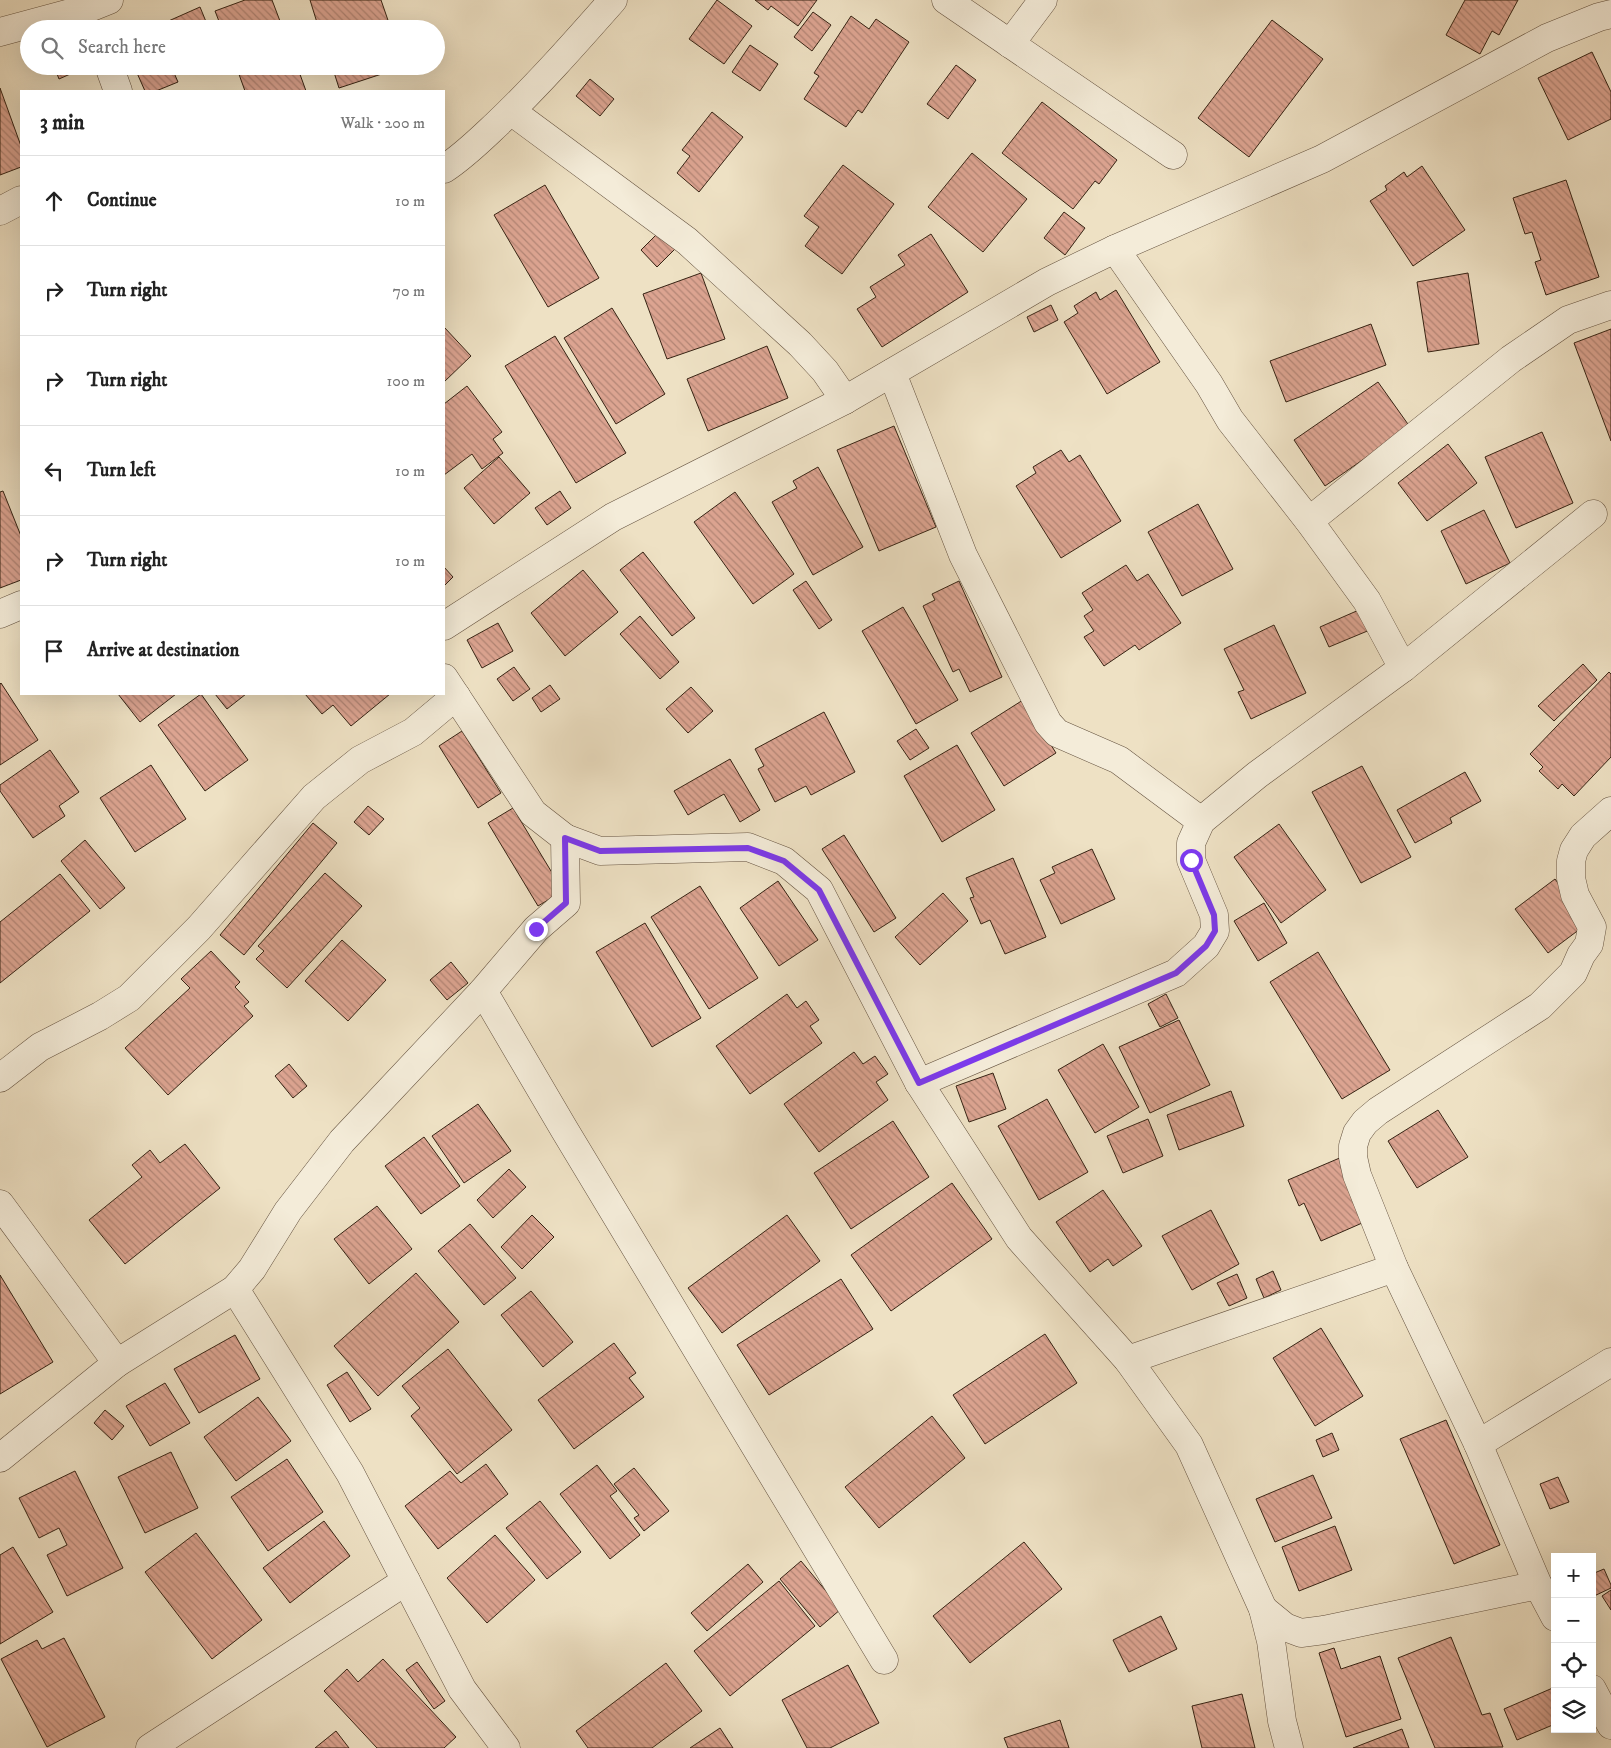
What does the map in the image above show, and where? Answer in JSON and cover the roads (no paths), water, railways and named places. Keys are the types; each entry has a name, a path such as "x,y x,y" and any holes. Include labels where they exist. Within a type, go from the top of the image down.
{"street":[{"path":"445,168 463,156 511,111 560,60 613,0"},
{"path":"946,0 1173,155"},
{"path":"1010,44 1043,0"},
{"path":"50,20 95,9"},
{"path":"445,625 613,517 845,400 1047,282 1116,249 1322,159 1547,38 1611,14"},
{"path":"0,32 20,27"},
{"path":"112,75 118,90"},
{"path":"511,111 687,241 800,344 825,371 845,400"},
{"path":"0,211 20,201"},
{"path":"1116,249 1209,384 1230,420 1309,521 1367,601 1403,668"},
{"path":"1309,521 1510,359 1568,320 1611,305"},
{"path":"892,373 963,555 1048,723 1057,733 1119,760 1201,821"},
{"path":"919,1083 1176,973 1206,946 1215,931 1214,915 1191,860 1191,843 1201,821 1257,775 1403,668 1593,514"},
{"path":"0,614 20,605"},
{"path":"450,687 533,813 565,838 600,851 748,848 784,861 819,890 919,1083 1019,1238 1128,1360 1189,1445 1263,1609 1272,1641 1282,1722 1289,1748"},
{"path":"0,1078 40,1047 100,1016 129,998 199,928 314,797 360,760 413,732 443,695"},
{"path":"1551,1609 1538,1585 1478,1444 1394,1268 1357,1174 1353,1146 1357,1134 1365,1122 1540,1006 1573,973 1581,955 1589,944 1592,927 1575,895 1571,878 1571,861 1574,850 1583,836 1611,811"},
{"path":"0,1458 117,1363 235,1289 252,1269 288,1211 342,1141 483,991 536,929 566,903 565,838"},
{"path":"483,991 574,1146 884,1660"},
{"path":"0,1204 117,1363"},
{"path":"1128,1360 1394,1268"},
{"path":"235,1289 350,1472 462,1689 506,1748"},
{"path":"1478,1444 1611,1362"},
{"path":"150,1748 406,1581"},
{"path":"1263,1609 1285,1626 1301,1633 1324,1630 1538,1585"},
{"path":"1596,1697 1611,1725"}]}
